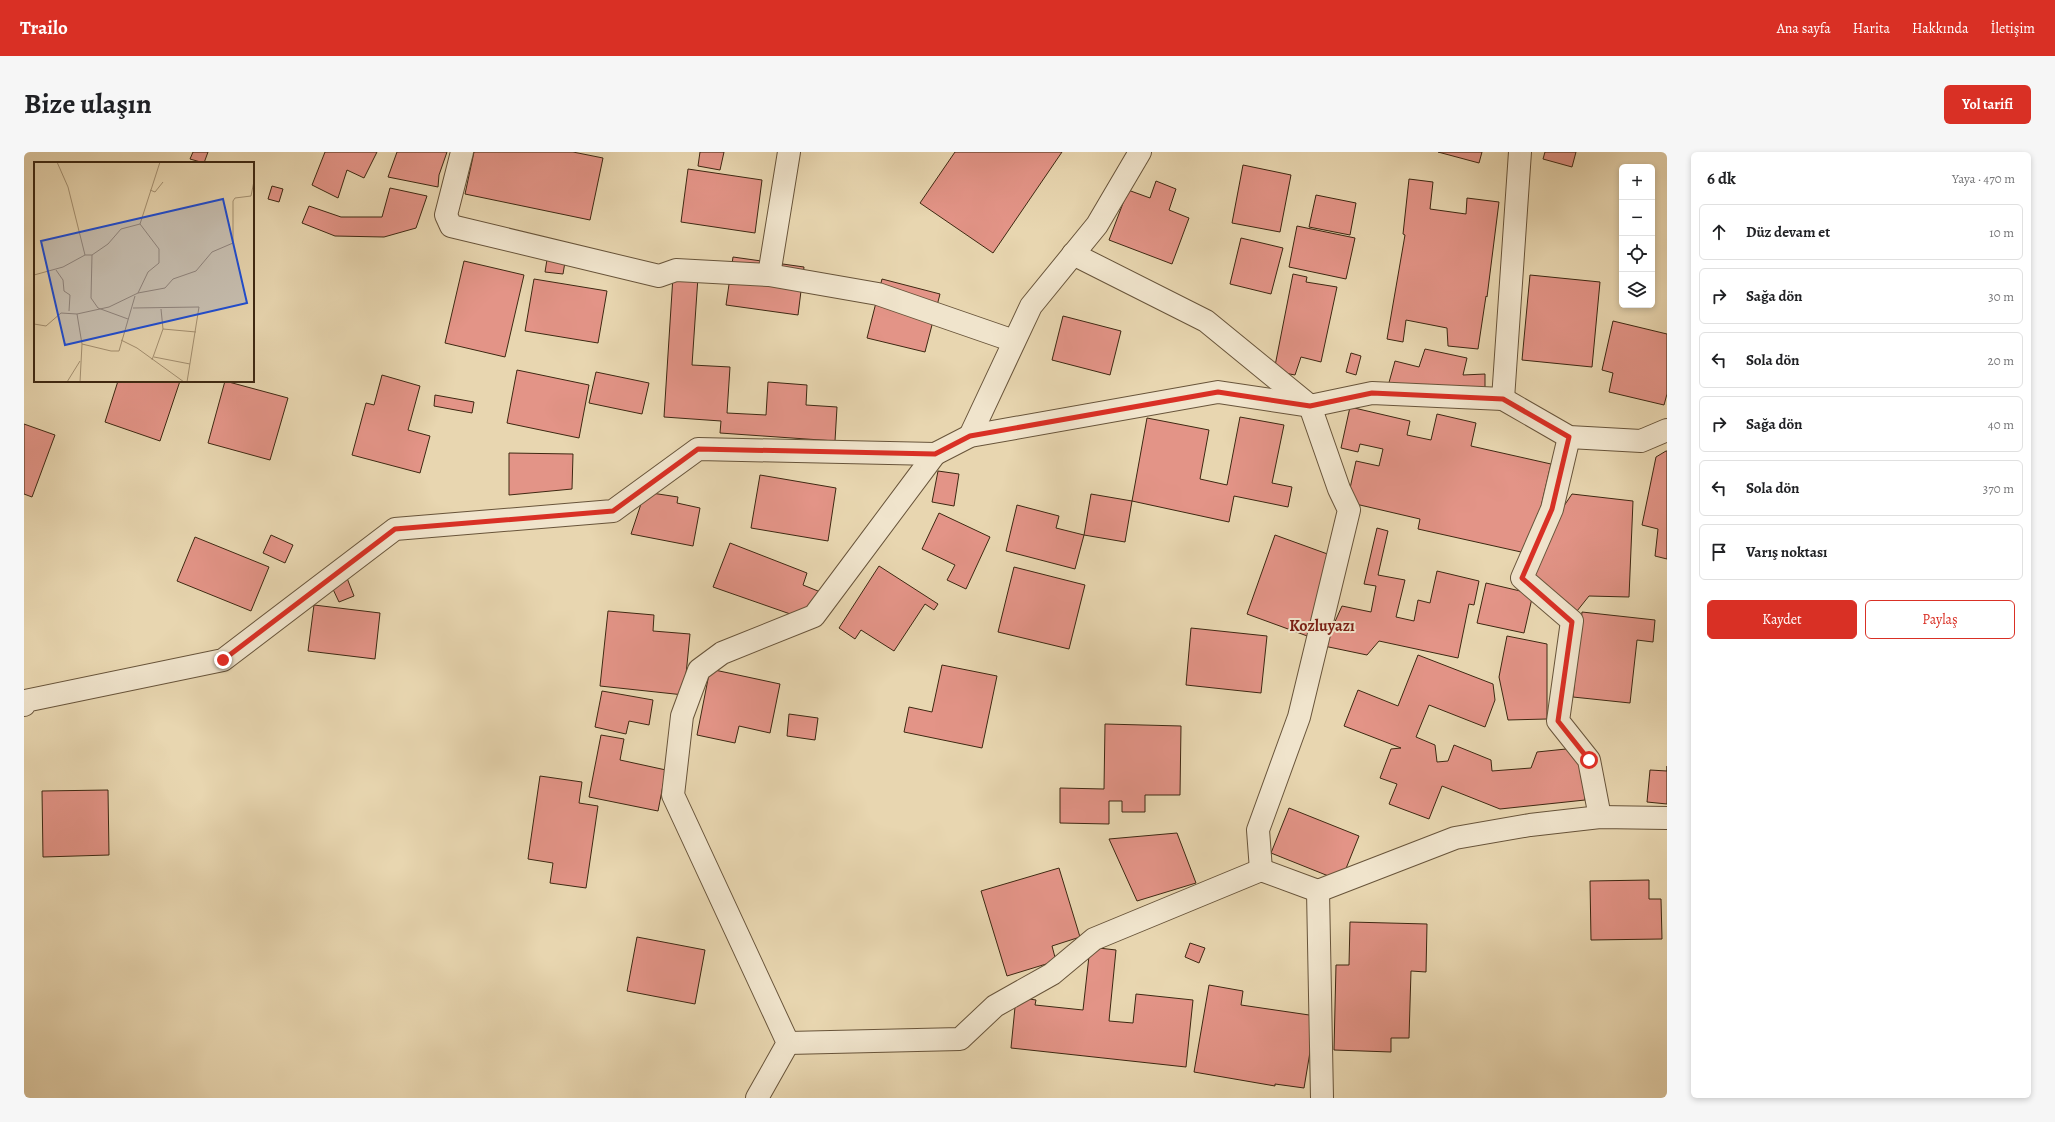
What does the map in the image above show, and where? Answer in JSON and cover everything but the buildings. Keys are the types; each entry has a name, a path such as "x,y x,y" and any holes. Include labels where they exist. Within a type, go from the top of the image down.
{"street":[{"path":"462,152 446,215 451,226 659,276 676,270 769,275 878,294 1014,341"},
{"path":"769,275 789,152"},
{"path":"970,436 1031,306 1097,224 1140,152"},
{"path":"1503,399 1520,152"},
{"path":"1073,254 1206,321 1310,406 1339,489 1349,510 1299,717 1258,830 1260,870"},
{"path":"788,1043 673,795 682,716 699,670 722,653 814,616 935,454 970,436 1218,392 1310,406 1372,393 1503,399 1569,437 1641,441 1667,430"},
{"path":"1569,437 1552,509 1522,578 1572,622 1558,721 1589,760 1600,817"},
{"path":"24,704 25,702 223,660 395,529 613,511 698,449 935,454"},
{"path":"788,1043 960,1039 995,1006 1052,974 1094,939 1260,870 1318,891 1455,838 1530,825 1600,817 1667,818"},
{"path":"1318,891 1322,1098"},
{"path":"757,1098 788,1043"}],"district":[{"name":"Kozluyazı","path":"1322,625"}],"route":[{"path":"223,660 395,529 613,511 698,449 935,454 970,436 1218,392 1310,406 1372,393 1503,399 1569,437 1552,509 1522,578 1572,622 1558,721 1589,760"}]}
